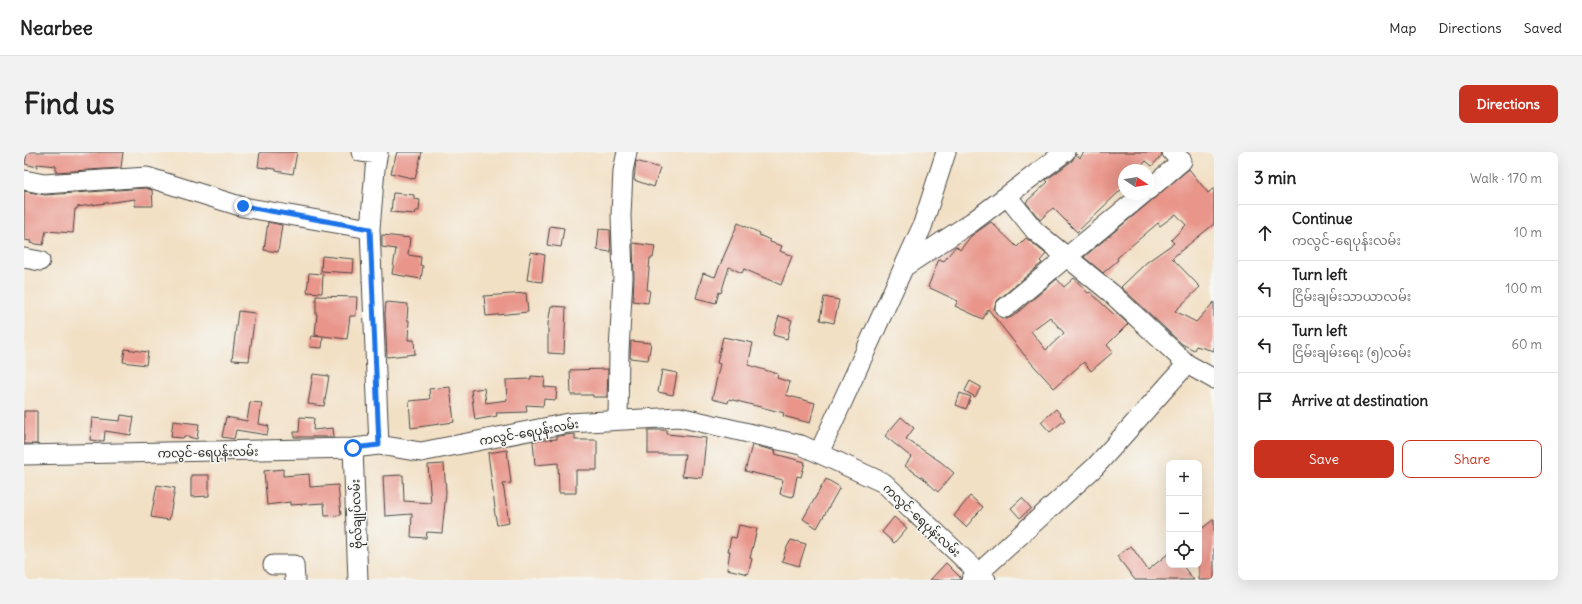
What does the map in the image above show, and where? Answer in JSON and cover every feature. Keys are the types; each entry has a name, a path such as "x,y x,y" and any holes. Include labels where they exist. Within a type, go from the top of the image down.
{"street":[{"path":"618,420 619,352 624,278 621,215 623,171 627,152"},
{"path":"819,453 922,227 946,152"},
{"path":"904,266 972,222 1065,152"},
{"path":"372,153 375,169 370,229 379,445"},
{"path":"1154,184 1182,155"},
{"path":"24,180 44,184 147,177 243,206 370,229"},
{"path":"1007,196 1035,231 1111,294 1187,364 1214,379"},
{"path":"1005,308 1136,200"},
{"path":"979,578 1095,467 1187,364"},
{"name":"ကလွင်-ရေပုန်းလမ်း","path":"24,455 353,448 379,445 421,452 569,423 680,417 801,445 884,483 979,578"},
{"name":"ဗိုလ်ချုပ်လမ်း","path":"353,448 358,580"},
{"path":"273,565 294,565 295,580"}],"building":[{"path":"27,152 123,152 121,168 56,172 56,166 37,164 37,167 25,164"},
{"path":"260,152 297,152 293,174 276,171 276,169 258,167"},
{"path":"397,152 422,152 415,179 391,173"},
{"path":"1084,152 1161,152 1162,155 1154,164 1150,164 1146,161 1143,164 1118,164 1118,193 1077,232 1053,208 1040,220 1026,202 1048,182 1046,180 1072,161 1076,154 1080,158"},
{"path":"636,161 660,168 654,187 634,180"},
{"path":"1189,169 1208,193 1214,188 1214,224 1172,258 1200,287 1175,311 1196,322 1214,302 1214,351 1196,346 1194,350 1182,344 1121,287 1147,262 1174,243 1171,240 1186,225 1176,214 1160,226 1158,223 1117,258 1118,260 1103,273 1084,257 1152,200 1154,200 1154,198"},
{"path":"146,188 152,190 153,206 135,206 135,199 77,207 77,209 75,209 73,233 46,231 43,245 30,243 31,241 24,240 24,191 45,195"},
{"path":"393,193 414,195 414,199 420,200 419,211 415,211 414,214 391,212"},
{"path":"268,222 282,225 278,252 264,250"},
{"path":"991,222 1017,247 1026,238 1046,254 1040,261 1042,263 998,300 994,309 997,315 1006,319 1012,317 1057,279 1064,287 1074,278 1088,293 1090,292 1109,310 1115,315 1117,314 1128,324 1107,345 1113,352 1091,371 1084,362 1054,388 1026,357 988,309 983,319 955,306 958,301 928,287 939,259 944,261 956,246 960,250 971,236","holes":["1050,317 1064,333 1046,350 1031,331"]},
{"path":"738,223 760,233 759,235 770,240 770,242 782,246 780,251 792,256 781,285 744,269 742,273 729,267 721,293 719,292 716,303 696,298 703,273 715,277"},
{"path":"550,226 564,228 561,247 547,245"},
{"path":"599,229 610,230 611,252 597,250"},
{"path":"382,235 410,238 408,255 421,257 420,265 423,266 421,279 392,274 396,249 382,247"},
{"path":"633,243 655,246 653,258 650,258 647,290 650,290 648,303 633,301"},
{"path":"531,252 545,255 542,282 527,280"},
{"path":"322,256 354,259 353,273 321,271"},
{"path":"309,273 323,274 322,293 307,292"},
{"path":"526,293 528,312 486,316 484,296"},
{"path":"316,296 357,297 356,316 350,316 347,339 315,335 317,314"},
{"path":"824,297 839,300 834,323 820,320"},
{"path":"386,302 408,304 408,340 414,340 415,354 387,357 385,314"},
{"path":"551,306 566,307 564,354 548,353 548,324"},
{"path":"238,311 255,313 249,361 232,360"},
{"path":"779,316 792,320 787,339 773,335"},
{"path":"311,336 323,337 322,348 310,347"},
{"path":"723,337 753,343 748,365 778,374 777,378 790,382 786,395 815,403 810,423 783,416 784,413 729,399 728,403 712,399 720,364 717,363"},
{"path":"631,341 651,343 648,360 630,358"},
{"path":"125,349 148,352 146,365 123,362"},
{"path":"608,369 607,397 593,397 593,395 571,395 570,370"},
{"path":"662,370 677,373 673,395 658,392"},
{"path":"313,374 329,376 324,406 308,404"},
{"path":"531,376 545,377 544,387 557,388 556,400 544,399 543,406 526,405 527,412 496,413 497,416 475,420 471,390 484,388 486,403 507,400 506,380 531,379"},
{"path":"970,381 981,387 975,397 965,391"},
{"path":"450,387 454,422 411,428 409,401 430,399 429,389"},
{"path":"960,393 971,397 966,409 956,405"},
{"path":"250,402 262,403 259,424 269,426 267,435 236,430 234,439 222,437 226,417 247,421"},
{"path":"1056,409 1065,420 1050,432 1041,422"},
{"path":"24,411 37,411 37,444 24,444"},
{"path":"121,415 134,417 131,435 105,431 104,441 90,440 92,418 120,421"},
{"path":"300,417 314,418 313,430 333,428 334,437 294,437 294,432 299,432"},
{"path":"901,417 914,428 906,439 941,462 954,473 938,492 923,478 905,466 911,457 885,436"},
{"path":"173,421 199,424 197,439 184,436 183,438 171,437"},
{"path":"648,430 667,430 667,434 706,438 702,478 682,476 685,454 648,454"},
{"path":"575,434 575,440 597,440 597,470 576,470 576,493 559,493 558,463 535,465 533,441 557,439 557,436"},
{"path":"752,445 776,451 775,454 805,462 801,477 797,476 793,497 780,494 783,480 745,471"},
{"path":"507,450 511,483 503,484 509,523 497,525 488,453"},
{"path":"444,464 446,492 442,533 427,532 426,538 411,537 412,514 385,516 383,476 403,475 404,501 431,503 428,465"},
{"path":"283,469 283,476 309,474 310,487 338,485 341,515 325,516 324,503 290,505 290,502 267,505 264,471"},
{"path":"191,475 209,475 209,496 191,497"},
{"path":"826,479 840,487 817,528 803,519"},
{"path":"157,485 175,488 169,520 151,517"},
{"path":"970,496 983,507 966,527 954,516"},
{"path":"1022,498 1031,508 1020,518 1011,508"},
{"path":"894,517 907,528 894,543 882,532"},
{"path":"1214,519 1214,580 1199,580 1199,568 1202,568 1202,529"},
{"path":"739,525 757,529 748,574 727,569 730,551 728,551 731,537 736,538"},
{"path":"791,540 806,544 799,566 782,561"},
{"path":"1131,546 1148,570 1166,555 1166,568 1184,568 1194,580 1135,580 1117,556"},
{"path":"946,563 960,577 960,580 930,580"}],"route":[{"path":"243,206 370,229 379,445 353,448"}]}
